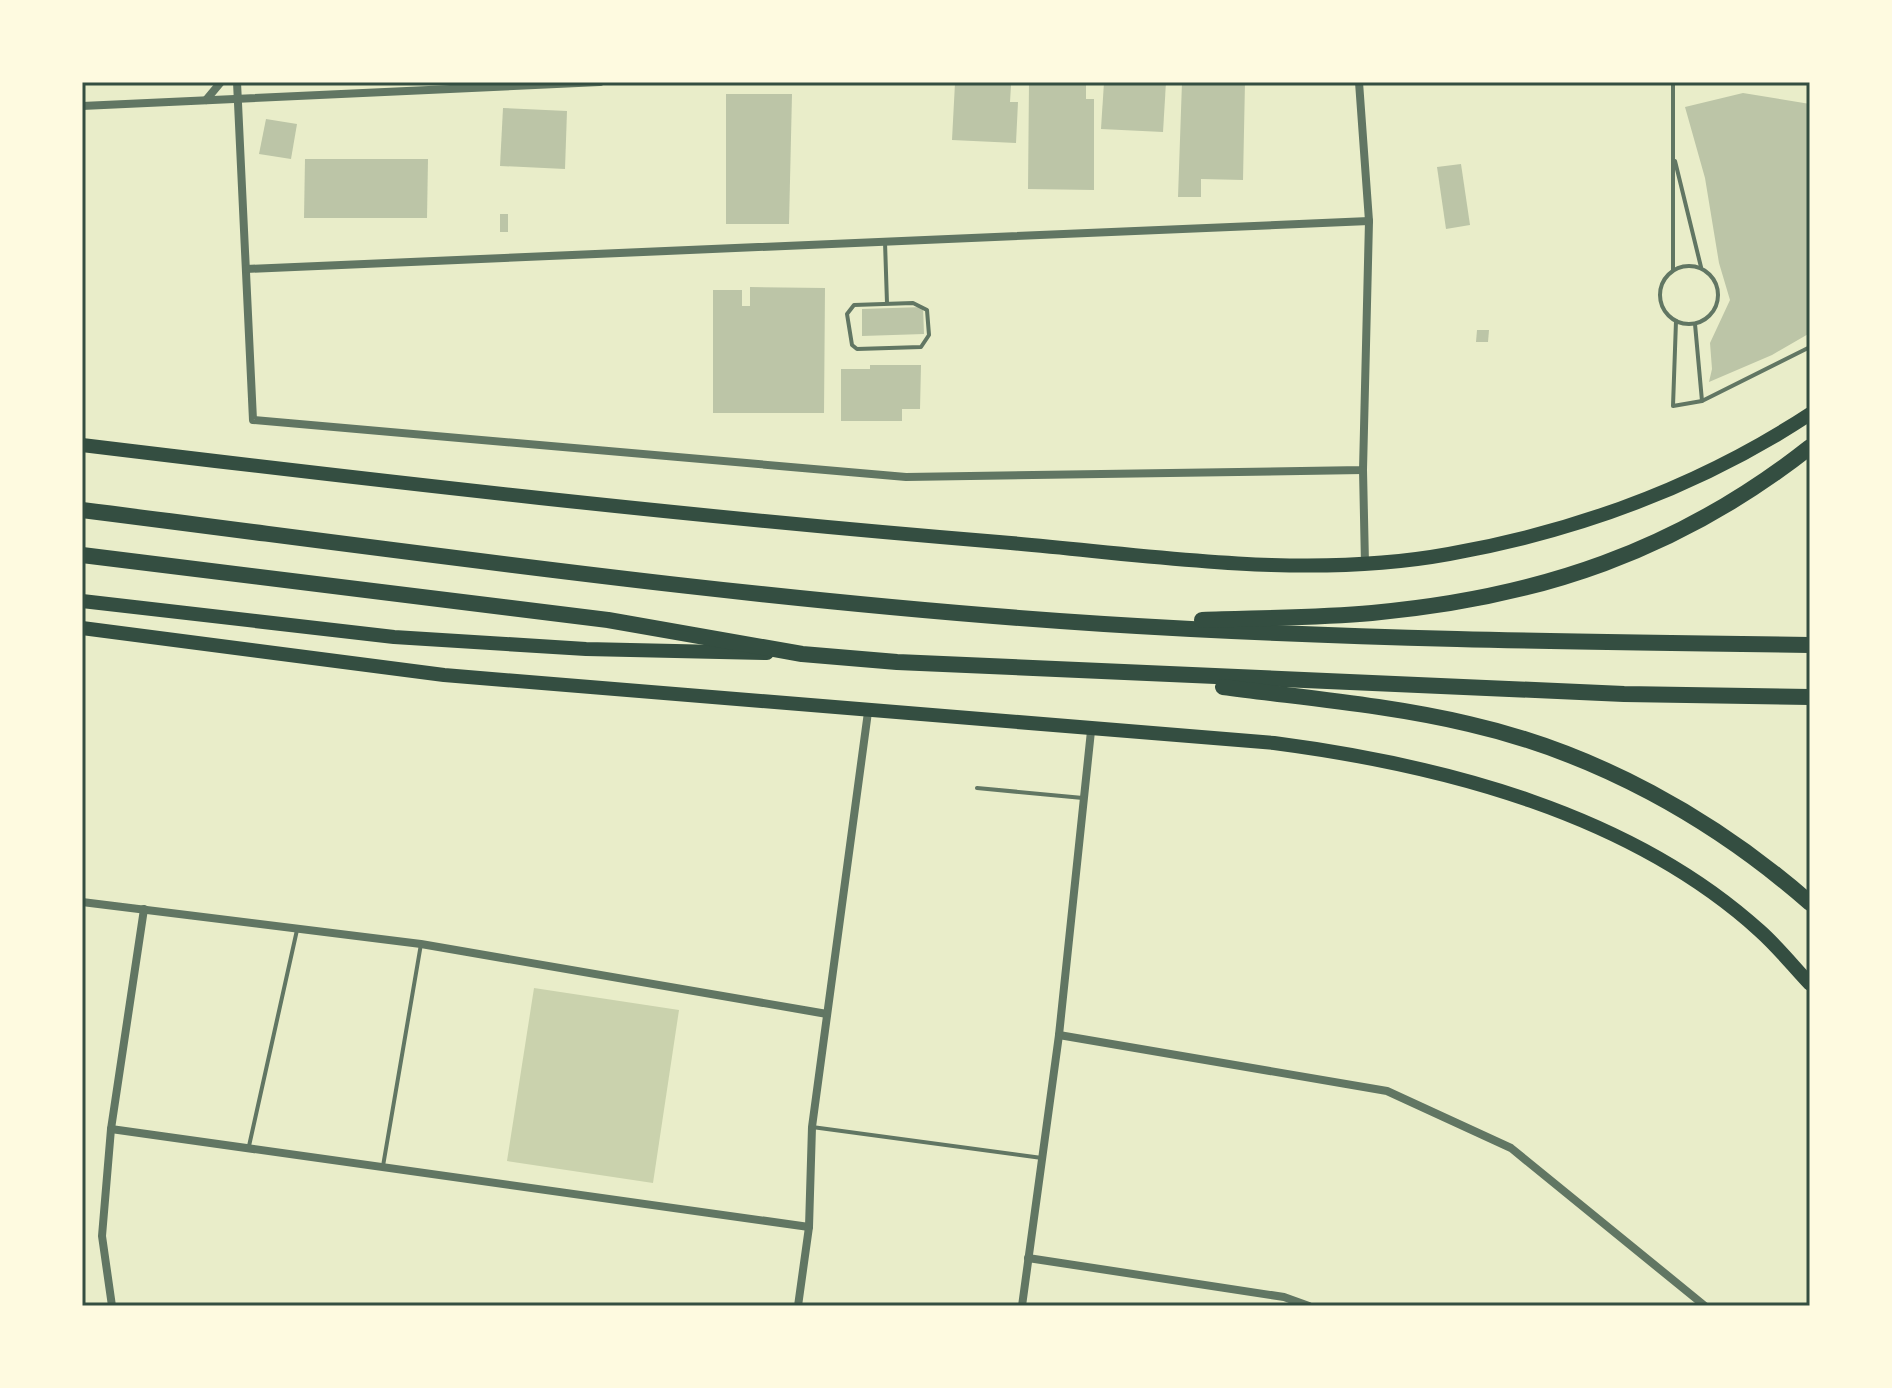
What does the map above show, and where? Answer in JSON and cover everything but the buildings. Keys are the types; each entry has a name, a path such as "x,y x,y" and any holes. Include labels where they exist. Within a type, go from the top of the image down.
{"highway":[{"path":"1101,624 1371,613 1530,589 1598,568 1664,539 1731,502 1810,447"},
{"path":"82,510 673,586 1101,624 1406,640 1810,645"},
{"path":"82,555 608,620 802,654 1126,674 1624,694 1810,697"},
{"path":"1126,674 1470,724 1539,745 1626,779 1708,824 1773,871 1810,903"}],"main road":[{"path":"82,445 520,498 910,535 1281,565 1365,564 1446,555 1551,532 1625,508 1729,462 1810,414"},
{"path":"82,601 394,637 586,649 802,654"},
{"path":"82,628 444,675 1091,731 1274,743 1357,754 1483,784 1559,812 1687,877 1759,930 1810,984"}],"street":[{"path":"206,100 221,82"},
{"path":"237,82 253,420 906,477 1363,470"},
{"path":"82,106 600,82"},
{"path":"1359,82 1369,221 1363,470 1365,564"},
{"path":"246,269 1369,221"},
{"path":"798,1306 809,1227 812,1127 868,712"},
{"path":"1022,1306 1059,1035 1091,731"},
{"path":"82,902 421,944 827,1014"},
{"path":"112,1306 102,1236 111,1129 144,909"},
{"path":"1059,1035 1387,1091 1511,1148 1704,1306"},
{"path":"111,1129 809,1227"},
{"path":"1028,1258 1284,1297 1309,1306"}],"lane":[{"path":"1673,82 1673,270"},
{"path":"1674,155 1701,267"},
{"path":"885,242 887,303"},
{"path":"1686,265 1701,267 1713,277 1719,290 1717,305 1708,317 1695,324 1676,321 1665,311 1660,297 1663,282 1673,270 1686,265"},
{"path":"887,303 913,303 927,310 929,335 921,347 857,349 852,345 847,314 850,309 887,303"},
{"path":"1676,321 1673,406 1702,401 1810,347"},
{"path":"1695,324 1702,401"},
{"path":"977,788 1083,798"},
{"path":"249,1146 298,928"},
{"path":"383,1166 421,944"},
{"path":"812,1127 1042,1158"}],"green space":[{"path":"534,988 679,1010 653,1183 507,1161"}]}
